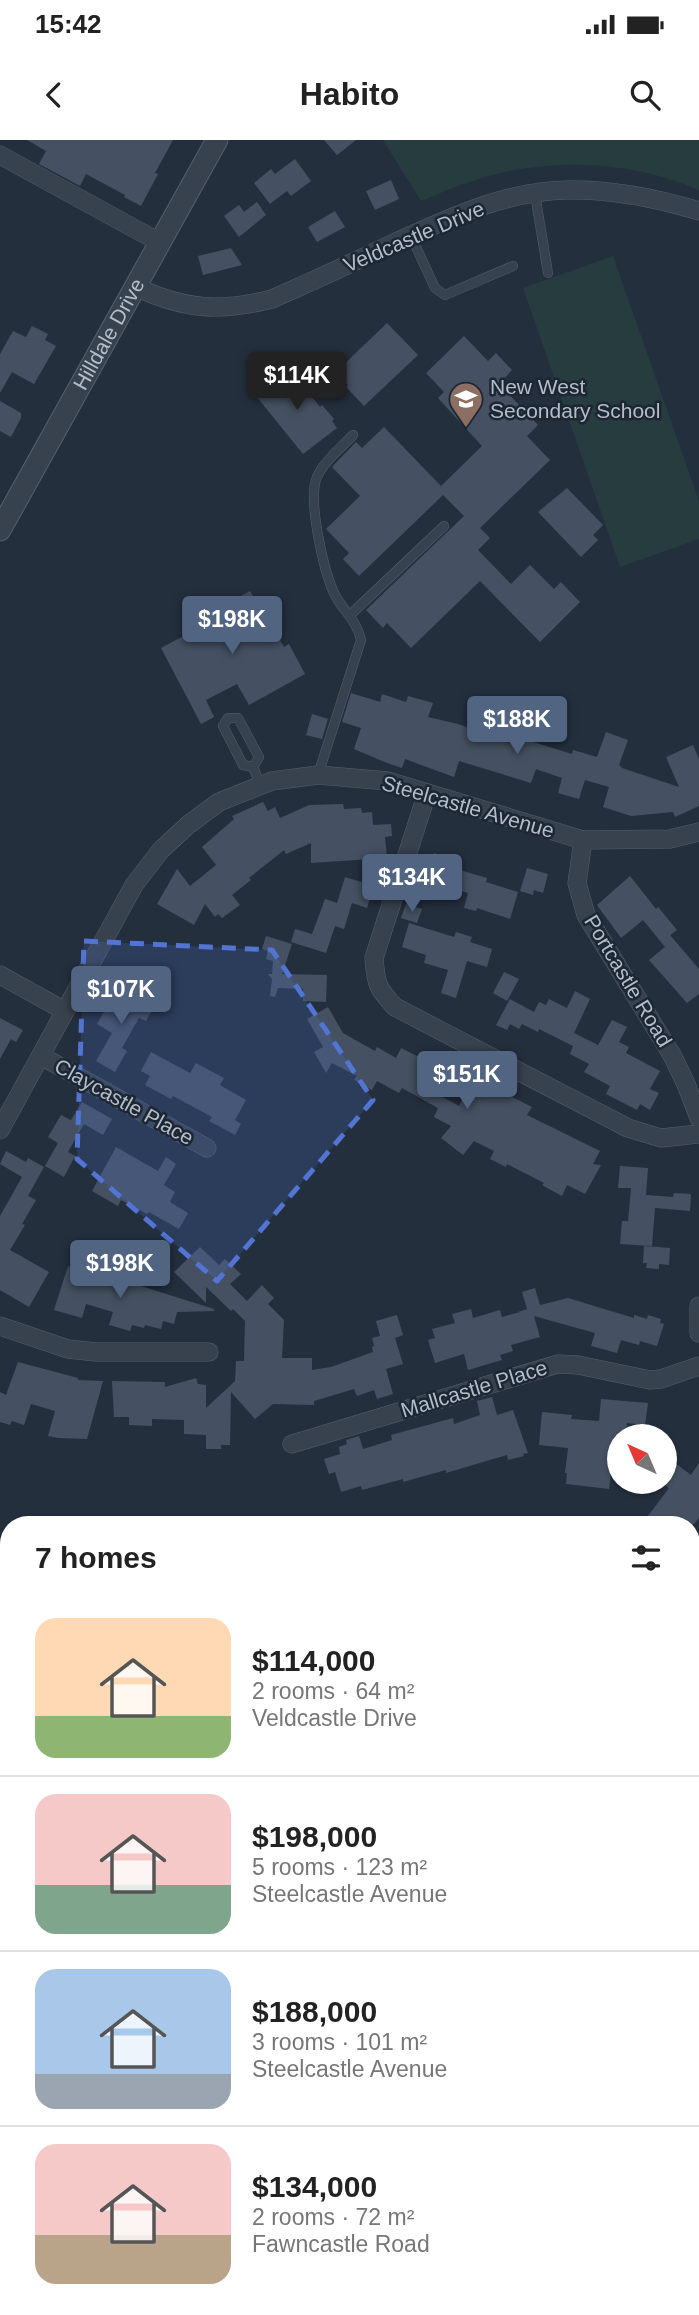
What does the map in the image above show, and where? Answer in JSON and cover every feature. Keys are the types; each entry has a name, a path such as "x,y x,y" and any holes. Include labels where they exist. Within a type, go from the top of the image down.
{"street":[{"name":"Hilldale Drive","path":"0,530 217,140"},
{"path":"0,155 159,242"},
{"name":"Veldcastle Drive","path":"136,287 182,304 239,307 272,299 467,210 535,194 565,190 608,192 660,199 699,211"},
{"name":"Steelcastle Avenue","path":"0,1130 134,885 161,850 219,802 272,781 318,775 388,781 583,840 670,839 699,832"},
{"path":"427,793 374,958 376,982 384,996 395,1007 628,1128 662,1139 699,1134"},
{"name":"Portcastle Road","path":"583,840 577,884 586,915 672,1055 699,1118"},
{"path":"0,975 65,1011"},
{"name":"Claycastle Place","path":"41,1056 207,1148"},
{"path":"699,1306 699,1333"},
{"path":"0,1326 68,1349 96,1352 209,1352"},
{"name":"Mallcastle Place","path":"292,1444 558,1363 650,1380 699,1366"}],"lane":[{"path":"535,194 548,273"},
{"path":"411,236 435,288 444,295 513,266"},
{"path":"318,775 362,640 359,630 334,593 315,523 313,502 317,476 352,435"},
{"path":"350,615 444,526"},
{"path":"228,718 238,718 259,757 253,767 243,765 223,726 228,718"},
{"path":"253,767 261,786"}],"highlighted area":[{"path":"84,941 272,950 373,1100 217,1281 77,1159"}],"green space":[{"path":"383,140 699,140 699,190 673,180 619,168 564,165 509,171 421,201"},
{"path":"613,256 699,501 699,539 620,567 523,288"}],"building":[{"path":"27,140 173,140 141,206 86,174 80,186 39,164 46,151"},
{"path":"324,140 356,140 337,155"},
{"path":"295,159 311,181 291,196 287,191 270,204 254,183 271,169 275,174"},
{"path":"391,180 399,199 375,210 366,191"},
{"path":"257,202 266,215 239,237 224,216 239,205 244,212"},
{"path":"335,211 345,227 317,242 308,227"},
{"path":"231,248 242,265 203,275 198,256"},
{"path":"387,323 418,355 364,406 336,372"},
{"path":"32,326 48,334 45,340 56,346 34,384 12,372 0,393 0,354 13,331 26,337"},
{"path":"464,336 488,361 496,353 512,370 499,384 538,425 527,436 550,460 480,528 490,538 478,550 511,584 530,565 554,589 561,582 580,602 540,642 480,581 411,648 387,623 383,628 366,610 464,516 443,495 359,576 343,559 349,553 326,529 360,496 332,467 356,442 362,448 384,427 441,486 482,446 438,398 444,392 426,373"},
{"path":"290,369 320,407 322,405 334,419 332,421 337,428 303,454 256,396"},
{"path":"0,401 21,413 11,437 0,431"},
{"path":"567,488 603,525 593,535 598,540 581,557 538,512"},
{"path":"250,591 284,647 289,644 305,674 249,705 237,684 206,700 214,717 201,724 161,648 193,631 191,625 204,616"},
{"path":"351,693 380,702 382,694 406,702 408,696 433,703 428,717 458,724 514,744 518,732 531,736 530,741 572,754 573,750 597,757 606,732 628,740 619,765 622,768 679,787 666,757 693,745 699,759 699,806 675,817 673,812 631,816 603,807 609,787 585,780 579,799 558,793 562,778 536,769 531,783 459,761 454,777 405,759 402,768 354,749 361,728 342,722"},
{"path":"312,714 328,719 322,739 306,735"},
{"path":"263,802 268,811 275,807 280,818 309,805 343,804 344,809 361,808 362,813 372,812 373,825 391,824 392,836 385,837 387,858 311,863 311,843 286,854 284,850 249,878 251,880 232,895 240,905 222,918 218,914 215,917 205,904 194,925 157,904 177,869 190,886 216,865 202,847 234,819 232,816"},
{"path":"434,853 455,860 453,868 487,878 486,882 518,892 510,919 477,908 476,911 464,908 468,893 434,883 436,876 427,874"},
{"path":"527,868 548,874 543,893 534,890 533,895 520,891"},
{"path":"630,876 677,930 670,935 699,969 699,994 687,1003 649,960 665,947 643,920 621,938 597,905"},
{"path":"345,877 374,886 367,908 352,903 344,929 335,926 326,953 291,942 295,929 312,934 325,899 337,903"},
{"path":"406,904 422,909 417,923 401,918"},
{"path":"409,923 454,937 456,932 472,937 470,942 492,949 487,967 467,961 456,998 441,993 448,970 424,963 426,955 402,947"},
{"path":"266,936 292,944 282,974 327,975 326,1002 303,1001 303,989 278,988 275,997 270,996 272,979 268,974 272,974 273,961 266,959 268,951 262,949"},
{"path":"504,972 519,979 507,1001 493,993"},
{"path":"116,990 131,1000 135,994 155,1005 146,1021 139,1018 122,1048 127,1051 115,1072 96,1061 112,1033 97,1024"},
{"path":"575,991 590,999 574,1033 598,1045 612,1020 627,1027 619,1042 629,1047 626,1053 660,1071 650,1089 659,1093 650,1110 640,1104 637,1110 606,1094 610,1086 584,1072 589,1064 570,1054 573,1046 539,1029 538,1032 522,1024 519,1029 510,1024 507,1030 496,1025 510,999 534,1012 539,1002 546,1005 549,999 567,1008"},
{"path":"328,1007 343,1033 375,1051 377,1047 396,1058 401,1048 437,1066 437,1072 428,1089 459,1106 474,1078 532,1107 527,1115 600,1151 593,1164 601,1165 585,1194 567,1185 562,1196 542,1185 544,1183 507,1164 506,1167 490,1159 494,1151 474,1141 463,1155 441,1138 451,1126 434,1117 438,1108 402,1088 399,1093 377,1081 372,1090 354,1080 357,1076 332,1063 326,1073 314,1052 323,1047 307,1019"},
{"path":"0,1018 23,1030 16,1042 11,1039 0,1059"},
{"path":"151,1052 190,1073 196,1063 224,1078 220,1085 246,1100 235,1120 241,1124 235,1135 209,1121 212,1117 173,1096 171,1099 145,1085 150,1076 141,1071"},
{"path":"82,1102 112,1119 103,1135 84,1124 68,1152 75,1156 64,1177 45,1166 58,1143 48,1137 61,1115 71,1120"},
{"path":"116,1147 158,1171 166,1157 176,1164 164,1185 175,1192 170,1202 188,1213 179,1229 149,1212 147,1214 121,1200 118,1206 92,1191"},
{"path":"6,1151 26,1162 28,1158 44,1167 28,1196 36,1200 10,1250 49,1272 29,1307 0,1290 0,1216 22,1177 0,1164"},
{"path":"620,1166 648,1168 646,1195 673,1197 674,1193 691,1194 690,1211 655,1208 652,1246 620,1244 622,1221 628,1221 631,1188 618,1188"},
{"path":"644,1246 670,1248 669,1265 659,1264 659,1269 646,1268 647,1263 643,1263"},
{"path":"200,1247 219,1265 225,1259 241,1274 230,1284 247,1301 262,1285 274,1298 268,1304 284,1320 282,1358 312,1358 312,1370 331,1367 373,1352 372,1338 380,1336 376,1321 397,1315 403,1335 395,1338 403,1364 386,1369 393,1394 377,1399 374,1390 357,1396 354,1389 314,1401 314,1405 273,1404 255,1419 231,1392 230,1445 221,1445 221,1449 206,1449 206,1435 184,1434 184,1420 152,1419 152,1426 129,1425 129,1417 114,1417 112,1381 165,1382 165,1387 196,1378 198,1384 206,1385 206,1408 235,1381 236,1361 244,1361 245,1321 206,1287 206,1303 174,1272"},
{"path":"68,1266 122,1280 214,1311 177,1312 174,1324 163,1321 161,1329 132,1325 130,1331 109,1325 113,1312 86,1304 82,1318 54,1310"},
{"path":"535,1288 540,1305 568,1298 634,1318 634,1315 647,1319 648,1315 661,1319 660,1323 664,1324 657,1346 640,1341 639,1345 621,1340 617,1353 591,1346 595,1333 534,1316 540,1337 511,1345 513,1351 500,1355 502,1360 468,1370 464,1354 435,1363 428,1340 435,1338 432,1329 455,1323 452,1314 471,1309 473,1318 500,1310 502,1317 520,1312 527,1309 522,1292"},
{"path":"18,1362 78,1380 103,1381 87,1439 48,1436 55,1411 31,1404 24,1425 12,1421 10,1425 0,1422 0,1392 6,1395"},
{"path":"492,1397 497,1415 513,1410 528,1453 523,1454 524,1456 508,1460 507,1455 446,1473 446,1470 403,1482 403,1479 362,1490 361,1486 341,1492 335,1472 329,1474 324,1459 340,1454 339,1447 347,1444 346,1440 359,1436 363,1449 392,1440 391,1435 453,1418 454,1424 480,1415 477,1401"},
{"path":"601,1399 648,1403 645,1424 607,1424 607,1489 566,1484 568,1448 539,1445 542,1412 572,1415 571,1419 599,1421"},
{"path":"699,1463 699,1516 648,1516 664,1494 677,1494 677,1464 691,1475"}],"place":[{"name":"New West Secondary School","path":"466,429"}]}
